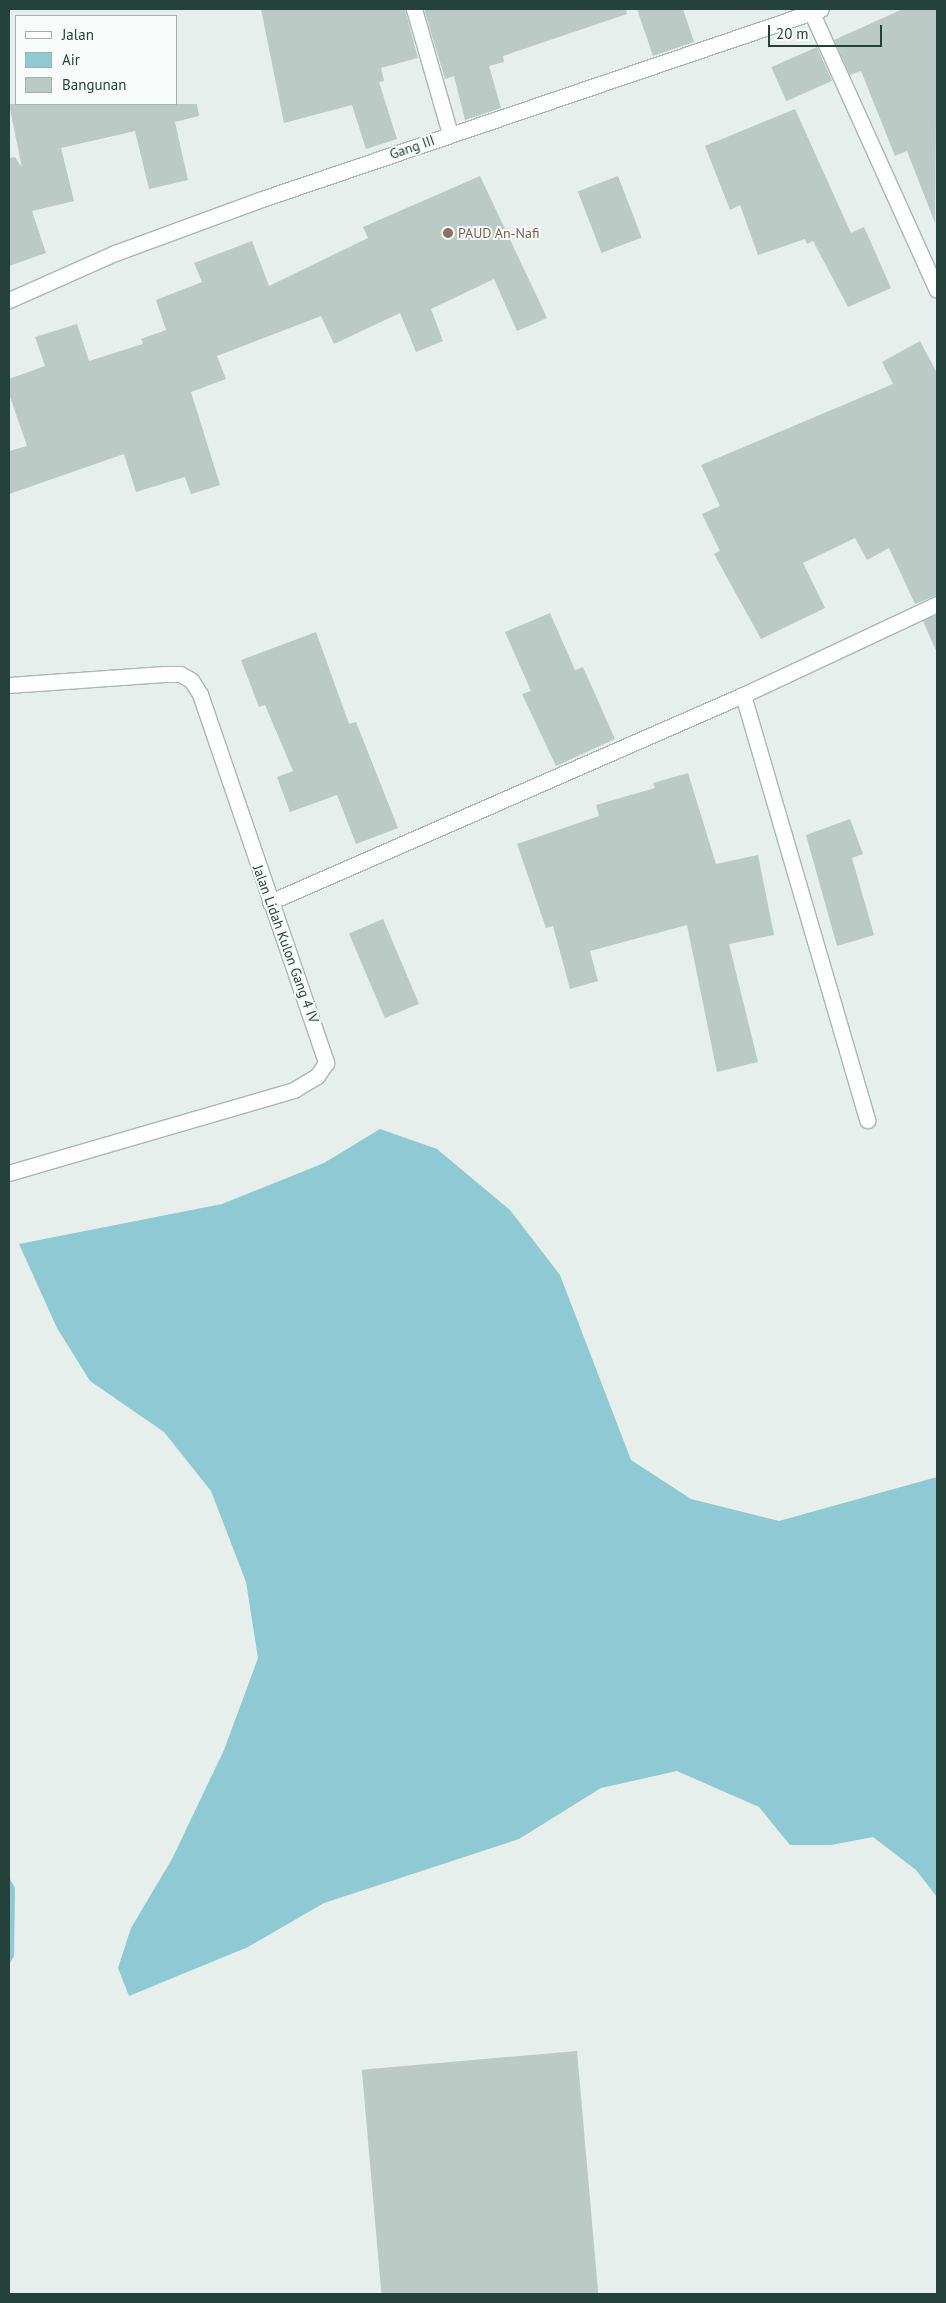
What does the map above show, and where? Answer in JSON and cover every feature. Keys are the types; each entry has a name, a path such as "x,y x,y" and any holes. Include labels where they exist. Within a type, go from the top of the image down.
{"street":[{"path":"414,9 450,134"},
{"path":"814,10 937,290"},
{"name":"Gang III","path":"9,300 115,253 450,134 814,10"},
{"path":"270,902 743,695 937,604"},
{"name":"Jalan Lidah Kulon Gang 4 IV","path":"9,685 164,674 180,674 191,680 200,694 326,1063 317,1076 294,1090 9,1173"},
{"path":"743,695 867,1120"}],"water":[{"path":"380,1129 437,1149 510,1210 560,1275 631,1460 691,1499 779,1521 937,1477 937,1897 916,1870 873,1837 831,1845 790,1845 759,1807 677,1771 601,1788 519,1839 324,1903 248,1947 129,1996 118,1968 131,1928 172,1859 224,1750 258,1658 246,1582 211,1491 164,1432 90,1381 57,1328 19,1244 222,1204 324,1163"},
{"path":"9,1877 15,1888 14,1956 9,1964"}],"building":[{"path":"261,9 405,9 418,58 381,68 384,81 379,82 397,139 366,149 352,105 284,123"},
{"path":"424,9 626,9 627,14 503,56 504,62 489,66 501,108 465,120 454,76 445,79"},
{"path":"637,9 683,9 694,42 653,56"},
{"path":"903,9 937,9 935,223 907,151 895,156 861,71 850,75 834,40"},
{"path":"817,47 832,81 786,101 771,67"},
{"path":"9,104 197,104 199,116 175,122 188,180 149,189 135,131 61,148 74,201 32,211 46,253 9,266 9,158 15,157 22,168"},
{"path":"795,109 851,233 864,227 891,288 848,307 813,241 807,244 805,239 758,255 740,205 730,210 705,146"},
{"path":"480,176 547,318 517,331 494,279 431,309 443,341 416,352 400,313 334,344 321,316 217,356 226,379 191,392 220,485 191,494 185,477 136,492 124,454 9,494 9,451 27,446 9,394 9,379 45,366 35,337 77,324 89,361 143,344 141,339 166,330 156,300 202,282 194,263 252,241 269,286 368,238 363,227"},
{"path":"618,176 642,238 602,253 578,191"},
{"path":"920,341 937,373 937,595 915,604 889,548 867,560 855,538 803,563 825,608 761,639 714,554 720,551 702,514 720,506 701,465 893,384 882,362"},
{"path":"550,613 575,670 583,667 615,739 556,766 522,694 531,691 505,632"},
{"path":"937,614 937,653 923,621"},
{"path":"316,632 349,724 356,722 398,828 356,844 337,795 290,812 277,777 293,771 265,705 259,707 241,660"},
{"path":"688,773 716,864 758,855 774,935 729,944 758,1062 717,1072 687,925 590,951 598,981 570,989 553,926 546,928 517,844 599,816 596,805 655,788 653,783"},
{"path":"850,819 863,854 852,858 874,935 837,946 806,835"},
{"path":"383,919 419,1004 385,1018 349,933"},
{"path":"577,2051 598,2294 381,2294 362,2070"}],"place":[{"name":"PAUD An-Nafi","path":"448,233"}]}
